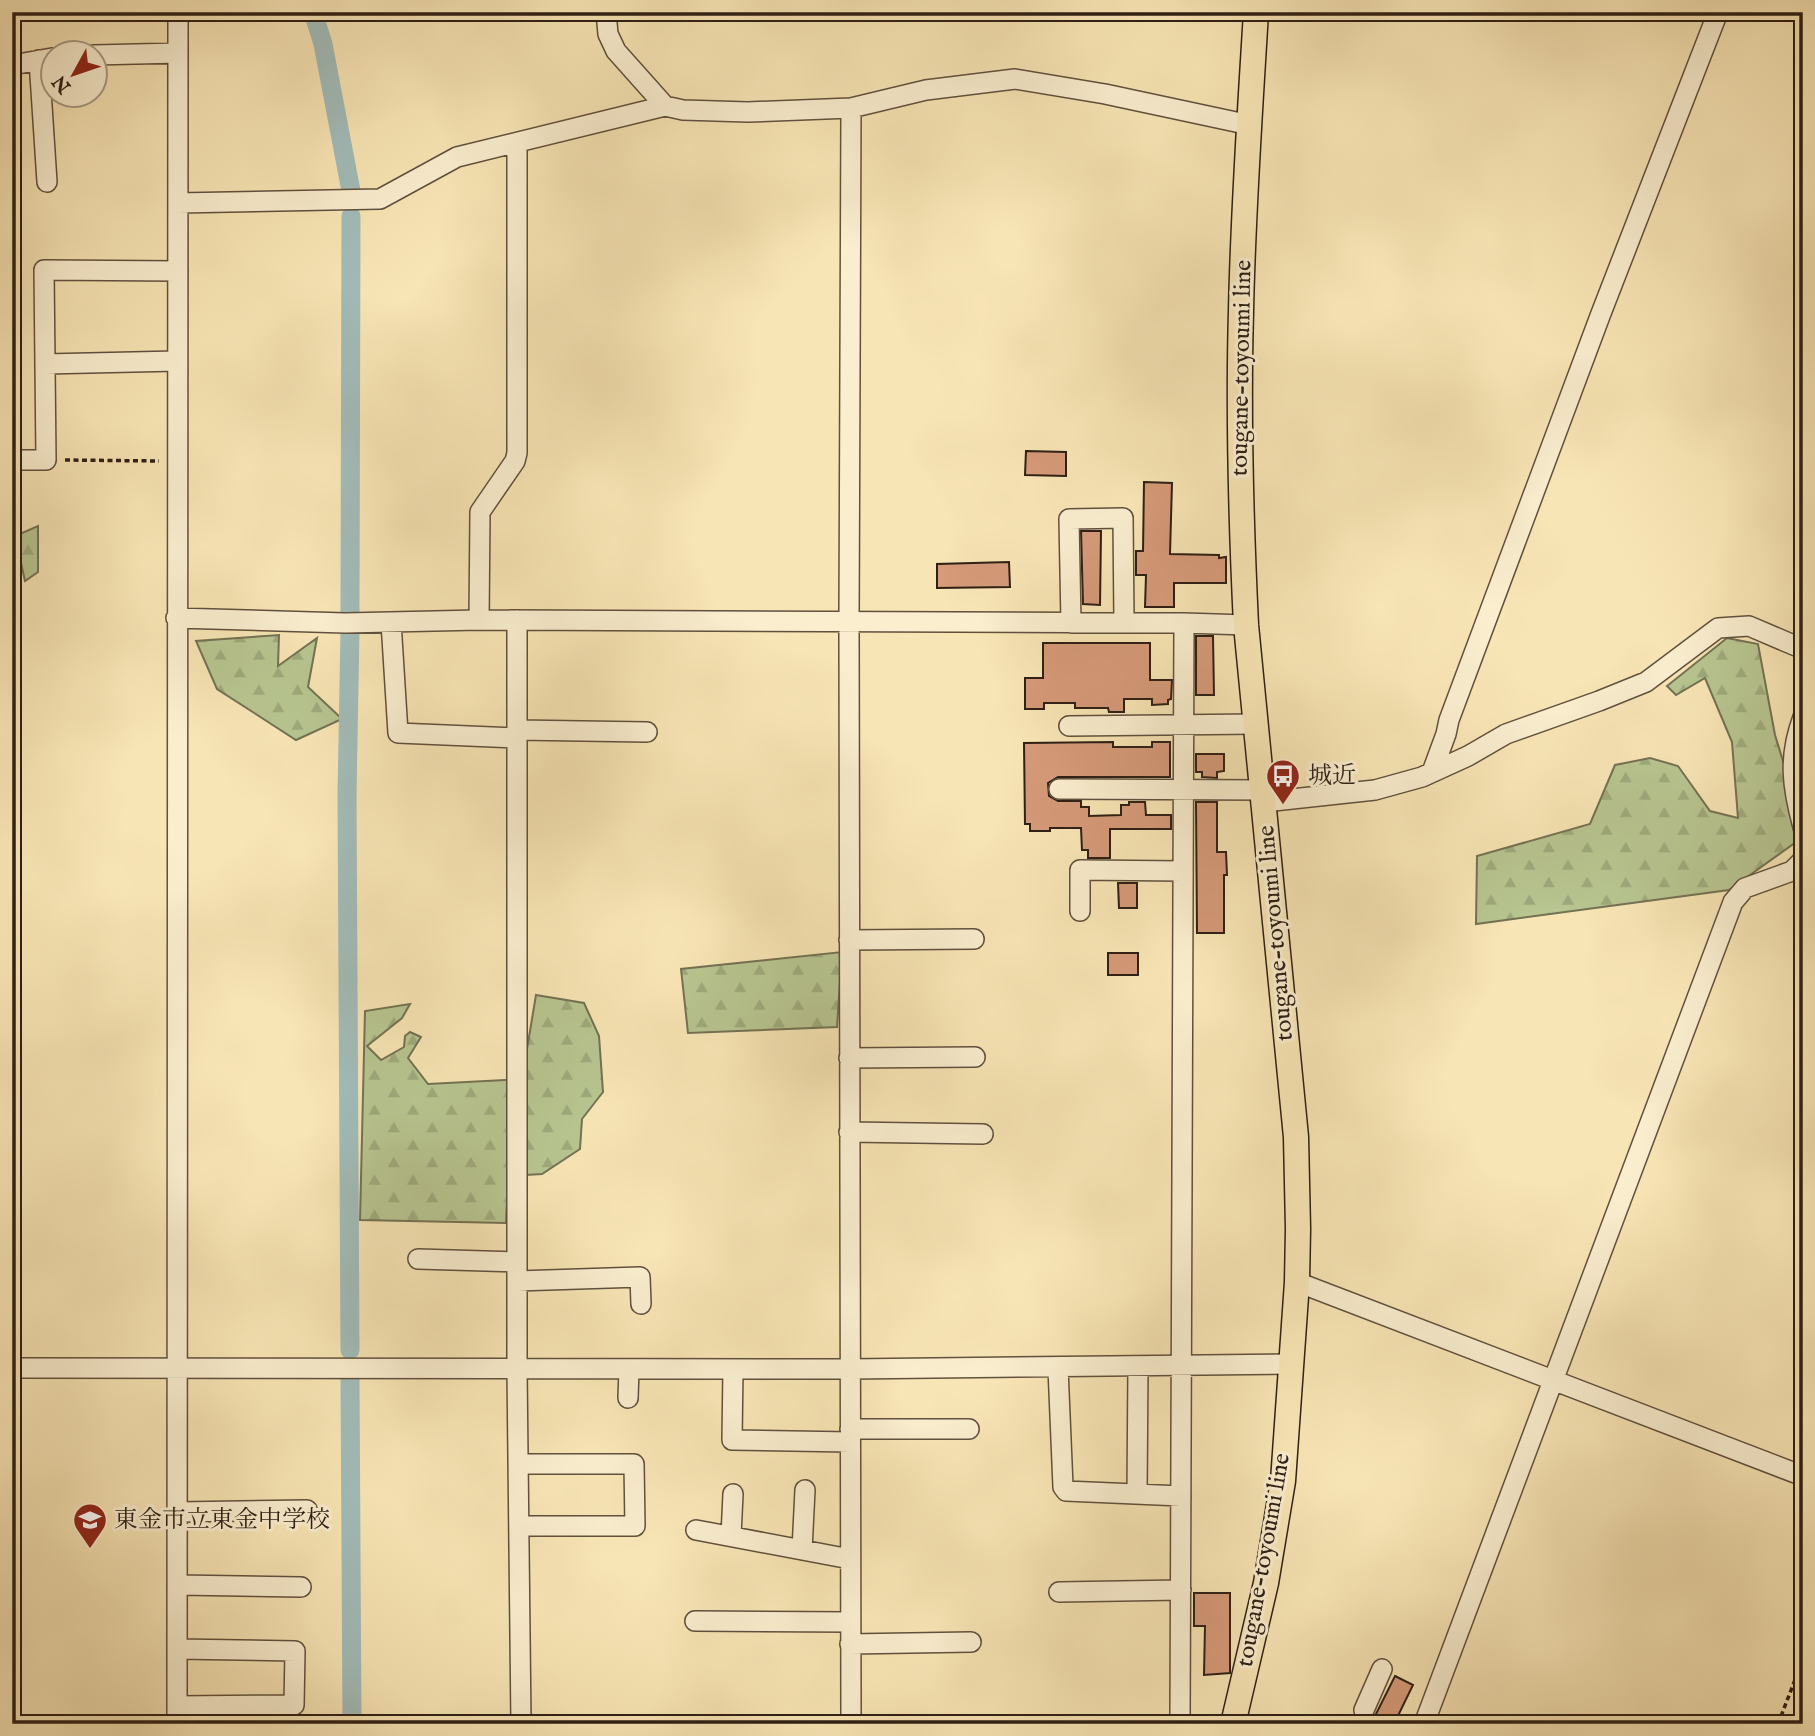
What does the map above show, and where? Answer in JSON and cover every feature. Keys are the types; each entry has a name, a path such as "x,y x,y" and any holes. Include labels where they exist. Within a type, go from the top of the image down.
{"main road":[{"name":"tougane-toyoumi line","path":"1233,1724 1266,1583 1283,1481 1297,1282 1298,1229 1296,1137 1246,625 1239,433 1241,311 1255,12"}],"street":[{"path":"178,12 177,1715 294,1705 295,1651 178,1649"},
{"path":"606,12 608,34 616,51 665,106"},
{"path":"1432,772 1585,355 1717,12"},
{"path":"108,55 178,53"},
{"path":"12,65 38,60"},
{"path":"178,203 380,199 457,157 665,106 683,110 748,112 851,108 926,90 1016,79 1083,90 1250,125"},
{"path":"46,108 47,182"},
{"path":"851,108 851,1724"},
{"path":"479,620 480,512 515,461 517,453 517,144"},
{"path":"12,460 46,460 44,270 178,271"},
{"path":"45,364 177,361"},
{"path":"1071,623 1069,519 1123,518 1124,622"},
{"path":"176,618 391,622 1124,622 1246,625"},
{"path":"517,620 517,1369 521,1724"},
{"path":"391,622 398,733 647,732"},
{"path":"1180,1724 1184,623"},
{"path":"1059,789 1183,789 1263,796 1375,790 1432,772 1468,756 1506,734 1646,682 1718,628 1749,626 1803,649"},
{"path":"1803,717 1794,739 1792,770 1803,827"},
{"path":"1069,726 1256,724"},
{"path":"1423,1724 1732,902 1745,888 1792,871 1803,860"},
{"path":"1080,911 1080,870 1183,871"},
{"path":"849,940 974,939"},
{"path":"849,1058 975,1057"},
{"path":"849,1132 984,1134"},
{"path":"418,1259 517,1271 640,1278 641,1304"},
{"path":"1297,1282 1803,1476"},
{"path":"12,1368 850,1369 1291,1364"},
{"path":"1137,1494 1138,1367"},
{"path":"1058,1368 1063,1487 1066,1491 1181,1496"},
{"path":"628,1398 629,1369"},
{"path":"733,1369 732,1440 969,1429"},
{"path":"518,1464 634,1464 635,1526 519,1526"},
{"path":"802,1550 804,1490"},
{"path":"731,1536 733,1494"},
{"path":"178,1512 307,1510"},
{"path":"696,1530 850,1559"},
{"path":"178,1585 301,1587"},
{"path":"1059,1592 1181,1590"},
{"path":"695,1621 850,1622"},
{"path":"850,1644 971,1642"},
{"path":"1364,1710 1382,1669"}],"path":[{"path":"46,460 177,461"},
{"path":"1778,1724 1803,1659"}],"green space":[{"path":"38,526 38,572 25,581 15,536"},
{"path":"279,635 278,666 317,638 308,687 342,719 296,740 217,689 196,641"},
{"path":"1727,638 1758,644 1775,735 1787,774 1796,842 1729,890 1476,924 1477,856 1590,824 1615,765 1650,758 1678,766 1710,811 1738,818 1732,742 1705,678 1676,695 1667,686"},
{"path":"842,952 837,1027 688,1033 681,969"},
{"path":"536,995 584,1003 599,1036 603,1092 582,1119 580,1149 542,1174 508,1176 506,1223 360,1220 365,1011 410,1004 402,1018 367,1046 381,1060 404,1047 405,1036 410,1032 421,1037 408,1058 428,1084 522,1079"}],"building":[{"path":"1026,451 1066,452 1066,476 1025,475"},
{"path":"1144,482 1172,483 1170,554 1226,557 1226,583 1174,583 1174,607 1145,607 1146,575 1136,575 1136,551 1143,551"},
{"path":"1081,531 1101,531 1100,605 1083,604"},
{"path":"1009,562 1010,587 937,588 937,564"},
{"path":"1196,636 1213,636 1214,695 1196,695"},
{"path":"1043,643 1150,643 1150,680 1172,680 1171,699 1168,704 1152,705 1152,699 1124,699 1124,712 1109,712 1108,708 1075,708 1075,703 1044,703 1044,709 1025,709 1025,678 1043,678"},
{"path":"1113,742 1113,747 1152,747 1152,742 1170,742 1170,777 1058,777 1048,783 1049,796 1058,801 1081,801 1081,807 1089,807 1089,816 1121,815 1121,805 1145,802 1146,815 1171,815 1171,829 1110,829 1110,858 1088,858 1088,850 1082,850 1081,828 1030,831 1030,824 1025,824 1024,743"},
{"path":"1196,754 1224,754 1224,771 1217,772 1217,778 1202,777 1202,772 1196,772"},
{"path":"1196,802 1217,802 1217,852 1226,852 1224,933 1197,933"},
{"path":"1118,883 1137,883 1137,908 1119,908"},
{"path":"1108,953 1138,953 1138,975 1108,975"},
{"path":"1194,1593 1230,1593 1230,1673 1204,1675 1205,1626 1194,1626"},
{"path":"1395,1676 1413,1685 1394,1724 1371,1724"}],"waterway":[{"path":"313,12 323,44 351,191"},
{"path":"350,612 351,216"},
{"path":"350,631 347,795 350,1350"},
{"path":"350,1379 352,1724"}],"place":[{"name":"城近","path":"1283,806"},
{"name":"東金市立東金中学校","path":"90,1550"}]}
